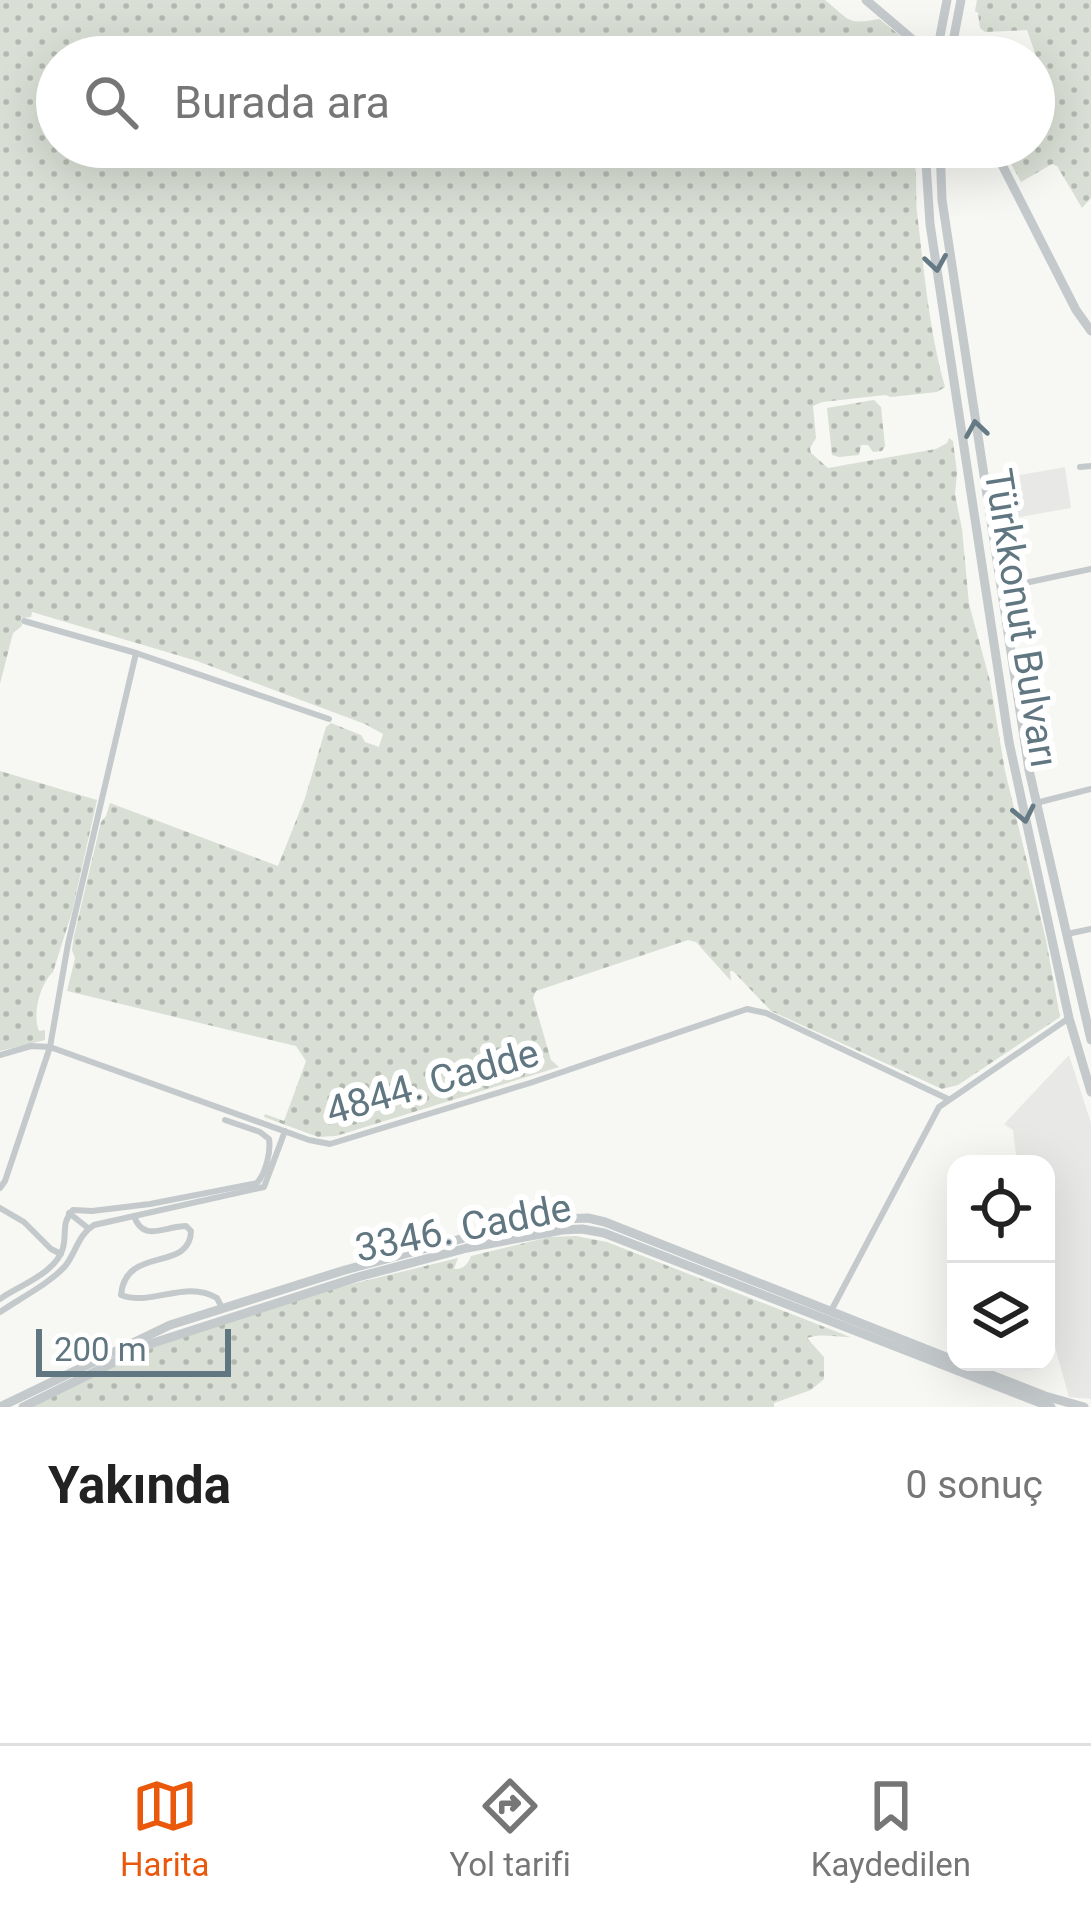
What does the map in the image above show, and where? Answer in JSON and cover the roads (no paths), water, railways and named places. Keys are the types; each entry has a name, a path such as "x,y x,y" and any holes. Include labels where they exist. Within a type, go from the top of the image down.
{"street":[{"path":"866,0 910,36"},
{"path":"939,36 946,0"},
{"path":"954,36 961,0"},
{"name":"Türkkonut Bulvarı","path":"926,168 930,224 1009,742 1091,1092"},
{"name":"Türkkonut Bulvarı","path":"941,168 1036,803 1091,1040"},
{"path":"1005,168 1091,332"},
{"path":"1080,467 1091,466"},
{"path":"1001,588 1091,569"},
{"path":"24,621 136,653 329,719"},
{"path":"0,1188 50,1047 68,944 136,653"},
{"path":"1036,803 1091,789"},
{"path":"1066,934 1091,929"},
{"name":"4844. Cadde","path":"0,1055 32,1046 50,1047 318,1142 336,1142 530,1083 742,1010 766,1013 948,1099"},
{"path":"831,1311 935,1113 948,1099 1070,1018"},
{"path":"0,1298 56,1263 67,1217 79,1209 150,1204 257,1183 269,1139 225,1120"},
{"path":"0,1312 60,1271 85,1232 134,1216 259,1189 268,1182 285,1131"},
{"path":"0,1208 61,1254"},
{"path":"134,1216 144,1232 182,1225 191,1231 192,1239 179,1254 156,1258 133,1270 121,1294 135,1298 198,1291 214,1295 222,1308"},
{"path":"67,1217 85,1232"},
{"name":"3346. Cadde","path":"0,1406 140,1338 222,1308 468,1237 577,1218 604,1222 947,1358"},
{"name":"3346. Cadde","path":"23,1407 153,1342 202,1326 467,1248 577,1229 604,1234 1051,1407"},
{"name":"3346. Cadde","path":"980,1371 1084,1407"}]}
